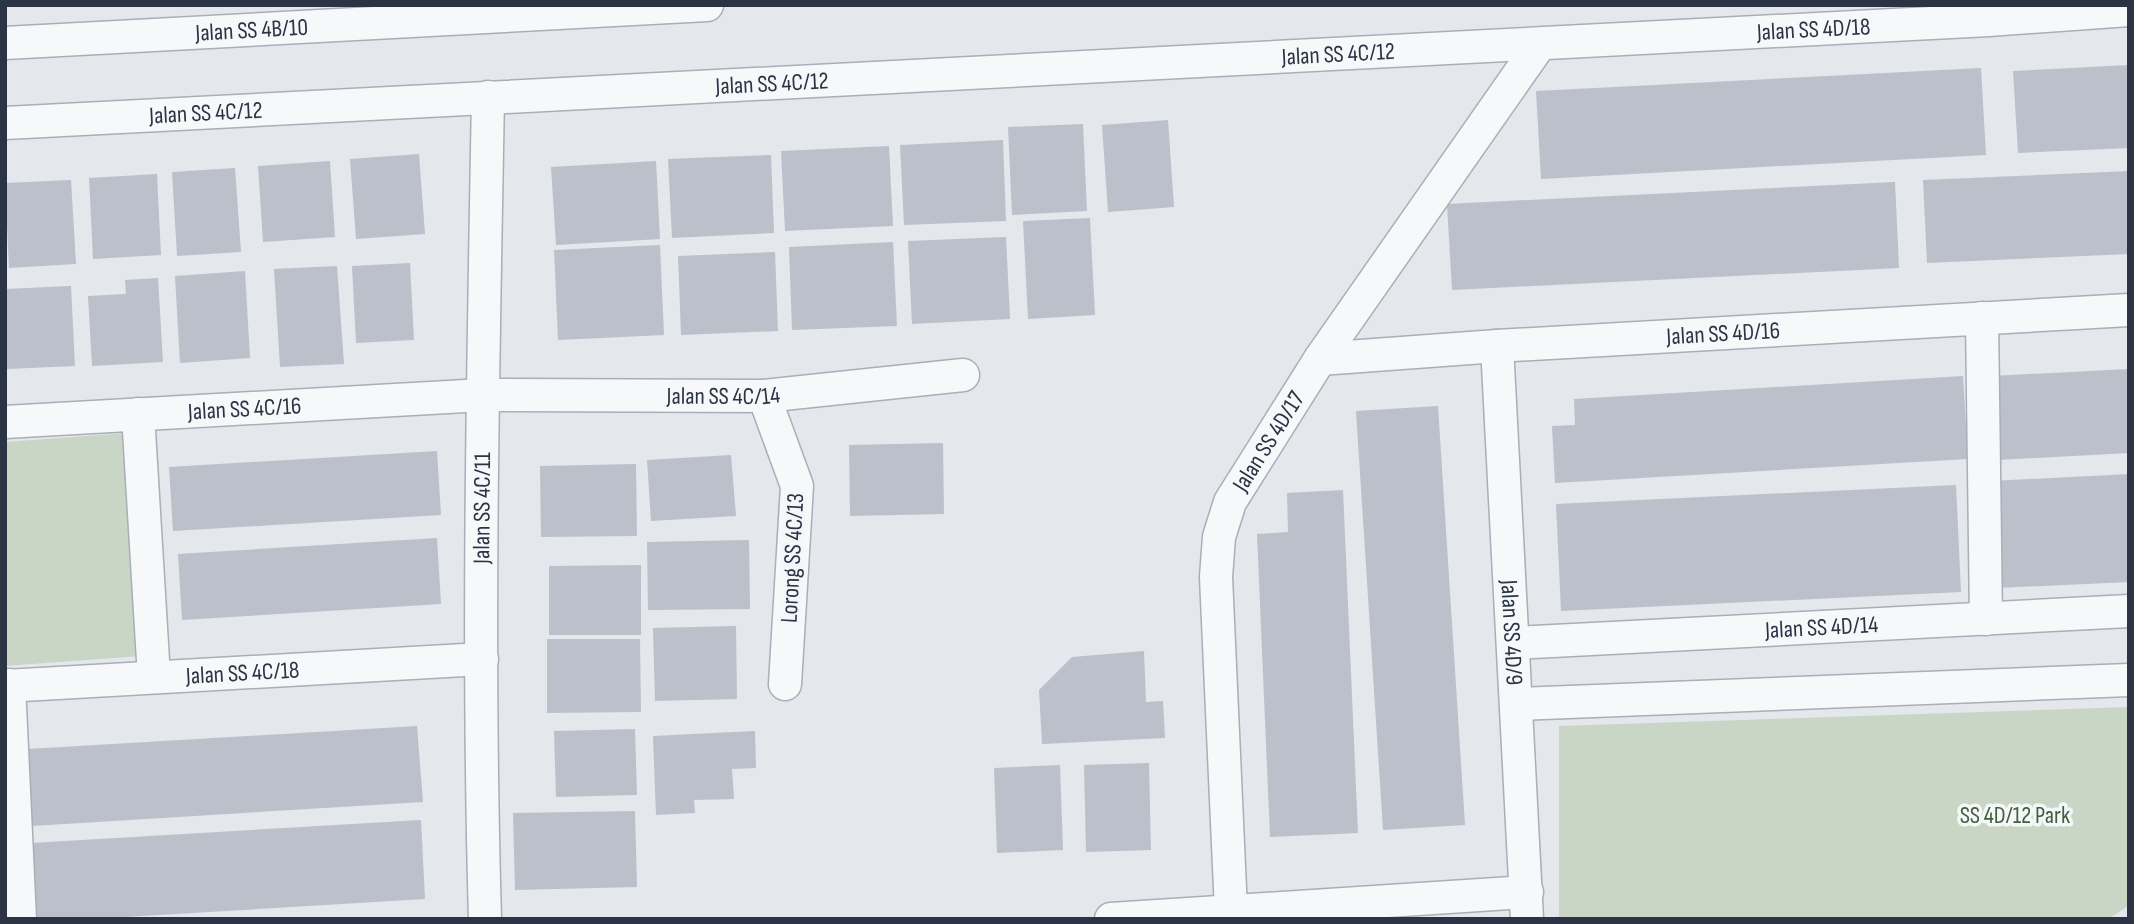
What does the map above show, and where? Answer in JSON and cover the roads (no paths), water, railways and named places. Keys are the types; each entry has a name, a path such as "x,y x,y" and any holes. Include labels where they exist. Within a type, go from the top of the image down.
{"street":[{"name":"Jalan SS 4B/10","path":"5,43 707,5"},
{"name":"Jalan SS 4D/18","path":"1540,44 1962,22 2129,10"},
{"name":"Jalan SS 4C/12","path":"5,122 1540,44"},
{"name":"Jalan SS 4D/17","path":"1231,911 1216,577 1219,537 1230,502 1320,359 1540,44"},
{"name":"Jalan SS 4C/11","path":"485,919 481,797 482,395 488,97"},
{"name":"Jalan SS 4D/16","path":"1320,359 1497,346 2129,310"},
{"path":"1982,318 1986,619"},
{"name":"Jalan SS 4D/9","path":"1497,346 1527,905"},
{"name":"Jalan SS 4C/14","path":"482,395 764,396 963,375"},
{"name":"Jalan SS 4C/16","path":"5,422 482,395"},
{"name":"Lorong SS 4C/13","path":"764,396 797,486 785,684"},
{"path":"138,414 154,677"},
{"name":"Jalan SS 4D/14","path":"1514,643 2129,611"},
{"name":"Jalan SS 4C/18","path":"7,686 482,659"},
{"path":"1517,704 2129,680"},
{"path":"7,686 20,919"},
{"path":"1111,919 1231,911 1527,905"}],"park label":[{"name":"SS 4D/12 Park","path":"2015,815"}]}
